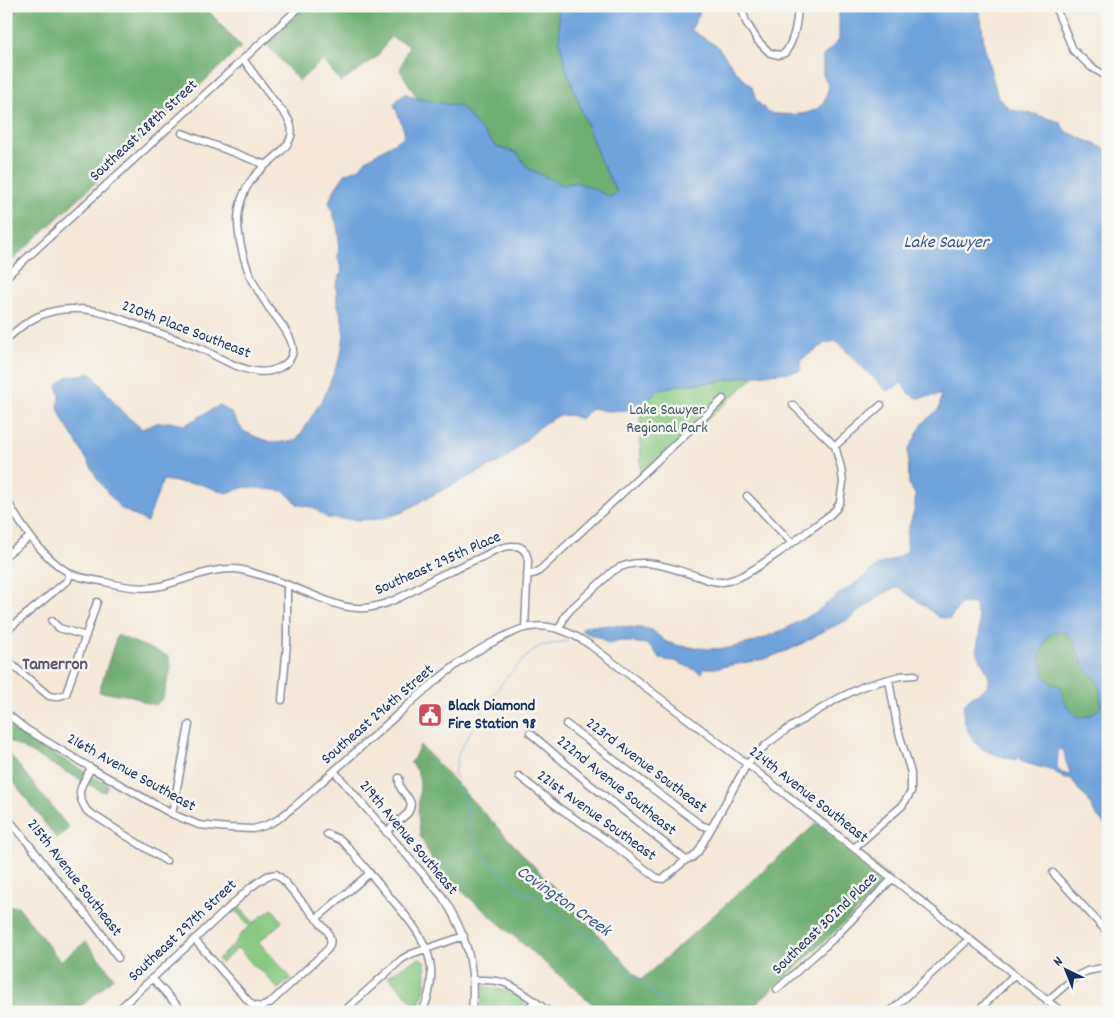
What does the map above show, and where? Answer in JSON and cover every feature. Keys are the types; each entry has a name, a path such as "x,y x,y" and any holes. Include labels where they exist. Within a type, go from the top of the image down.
{"street":[{"name":"Southeast 288th Street","path":"6,277 301,6"},
{"path":"741,6 746,22 758,41 770,53 779,55 785,53 790,46 796,31 798,6"},
{"path":"1055,6 1073,50 1091,68 1108,77"},
{"path":"182,133 266,164 286,148 292,136 290,122 243,58"},
{"name":"220th Place Southeast","path":"6,340 16,329 33,318 57,311 94,310 192,345 241,368 262,372 272,371 285,364 291,356 292,345 286,332 250,275 240,242 238,220 244,194 251,179 266,164"},
{"path":"528,575 539,571 723,399"},
{"path":"559,629 564,616 612,571 620,566 630,563 651,562 715,582 726,581 737,578 757,567 830,516 840,502 842,482 841,467 835,446 794,405"},
{"path":"835,446 881,405"},
{"path":"747,496 792,543"},
{"path":"6,498 30,537 51,559 70,574 122,586 145,588 160,586 229,568 242,570 287,585 287,643 282,700"},
{"path":"6,555 30,537"},
{"name":"Southeast 295th Place","path":"287,585 344,606 358,609 373,607 395,600 446,573 500,549 516,546 526,552 528,561 525,628"},
{"path":"6,631 68,580 70,574"},
{"path":"6,658 21,673 50,696 63,696 68,691 97,602"},
{"path":"52,621 59,628 86,636"},
{"name":"224th Avenue Southeast","path":"525,628 543,627 559,629 590,645 747,764 1062,1012"},
{"name":"Southeast 296th Street","path":"253,829 277,820 295,806 416,698 464,660 491,643 525,628"},
{"path":"686,860 692,858 698,852 747,764 766,744 836,699 864,686 915,674"},
{"path":"854,848 902,806 911,792 911,773 897,726 889,680"},
{"name":"216th Avenue Southeast","path":"6,713 26,728 91,768 172,814 199,825 253,829"},
{"name":"223rd Avenue Southeast","path":"566,724 701,825 710,828"},
{"path":"172,814 189,725"},
{"name":"222nd Avenue Southeast","path":"530,733 587,782 686,860"},
{"path":"91,768 79,790 79,796 86,811 166,861"},
{"name":"219th Avenue Southeast","path":"334,771 442,896 452,912 464,936 469,954 473,980 472,1012"},
{"name":"221st Avenue Southeast","path":"519,776 559,808 604,838 657,878 663,878 686,860"},
{"path":"386,832 411,809 410,800 400,787 399,778"},
{"name":"215th Avenue Southeast","path":"6,817 17,828 109,943 118,958"},
{"path":"327,834 341,840 370,873 411,921 427,949 432,974 430,993 422,1012"},
{"path":"194,939 251,1004 263,1006 270,1003 327,950 331,942 330,937 328,932 316,920 370,873"},
{"path":"1054,873 1108,933"},
{"name":"Southeast 297th Street","path":"116,1012 257,883 272,874 276,874 283,880 316,920"},
{"name":"Southeast 302nd Place","path":"778,989 832,940 892,879"},
{"path":"343,1012 402,959 411,954 464,936"},
{"path":"890,1012 969,939"},
{"path":"1047,1001 1075,977 1087,971 1108,967"},
{"path":"977,1012 1014,975"},
{"path":"152,978 183,1012"},
{"path":"473,980 490,980 514,987 549,1012"},
{"path":"524,1012 535,1002"}],"green space":[{"path":"6,6 204,6 241,47 6,266"},
{"path":"304,6 558,6 560,42 566,68 600,160 617,192 610,198 575,182 563,185 529,169 517,153 497,147 461,107 418,99 400,70 409,45 390,37 378,56 341,82 323,60 299,81 265,42"},
{"name":"Lake Sawyer Regional Park","path":"755,376 643,478 641,475 640,404 648,400 659,390 677,385 718,382"},
{"path":"1054,632 1065,632 1073,641 1085,668 1095,678 1100,690 1101,708 1090,716 1077,718 1045,677 1040,657 1046,638"},
{"path":"117,635 168,656 171,668 163,698 156,705 146,703 133,696 99,692"},
{"path":"6,720 43,747 108,785 105,792 6,739"},
{"path":"420,745 641,980 817,823 854,848 892,879 747,1012 602,1012 436,869 420,835 418,813 420,783 418,773 410,762"},
{"path":"6,750 69,828 57,839 6,772"},
{"path":"18,906 60,961 86,942 114,977 75,1012 6,1012 6,907"},
{"path":"238,906 254,923 273,909 282,922 259,942 291,978 278,989 238,948 221,963 218,959 250,926 234,909"},
{"path":"420,958 424,961 426,979 418,1008 388,976"},
{"path":"484,986 513,994 525,1005 519,1012 480,1012"}],"water":[{"name":"Lake Sawyer","path":"558,6 703,6 691,30 718,47 735,70 752,87 756,100 769,113 799,114 807,113 820,106 826,96 829,86 823,75 823,56 839,40 839,10 837,6 977,6 981,18 984,45 998,98 1011,110 1034,114 1060,122 1065,131 1108,150 1108,829 1095,814 1088,799 1080,792 1072,779 1064,779 1054,771 1025,763 1020,760 1021,757 1016,760 992,753 980,747 972,738 964,719 964,707 969,699 985,688 989,682 987,671 976,651 979,627 974,604 961,603 950,619 938,617 898,587 884,593 847,620 796,647 765,659 715,668 704,668 702,673 675,661 660,658 646,644 621,641 608,644 600,638 583,632 582,628 588,626 610,625 648,629 652,630 666,642 680,646 708,649 730,648 754,642 787,628 816,612 878,565 907,552 907,533 915,508 915,494 909,485 908,451 923,423 939,409 941,395 917,398 908,393 902,383 887,391 836,341 826,343 802,359 800,371 747,376 718,382 677,385 659,390 648,400 628,410 607,411 592,408 581,419 569,415 558,416 543,424 505,459 401,513 379,519 327,518 314,508 297,504 284,491 246,487 226,493 200,484 163,480 147,522 120,508 98,480 64,422 58,408 60,396 57,385 67,377 91,373 123,413 142,429 157,423 169,422 185,425 220,405 231,413 243,431 276,443 297,440 325,395 341,355 344,335 337,302 336,284 342,272 338,258 339,239 337,225 329,202 333,192 346,173 360,168 366,160 402,138 405,133 394,104 404,93 418,99 461,107 497,147 517,153 529,169 563,185 575,182 610,197 617,192 600,160 566,68 560,42","holes":["1054,632 1065,632 1073,641 1085,668 1095,678 1100,690 1101,707 1090,716 1077,717 1065,703 1061,686 1052,684 1045,677 1040,657 1046,638","1061,749 1064,751 1070,775 1062,773 1057,768 1058,752"]}],"waterway":[{"name":"Covington Creek","path":"568,641 540,646 525,658 505,679 487,704 459,752 454,774 466,807 470,832 476,837 479,850 518,889 541,902 557,916 584,934 598,939 610,953 674,1012"}],"place":[{"name":"Black Diamond Fire Station 98","path":"430,715"}],"district":[{"name":"Tamerron","path":"55,665"}]}
